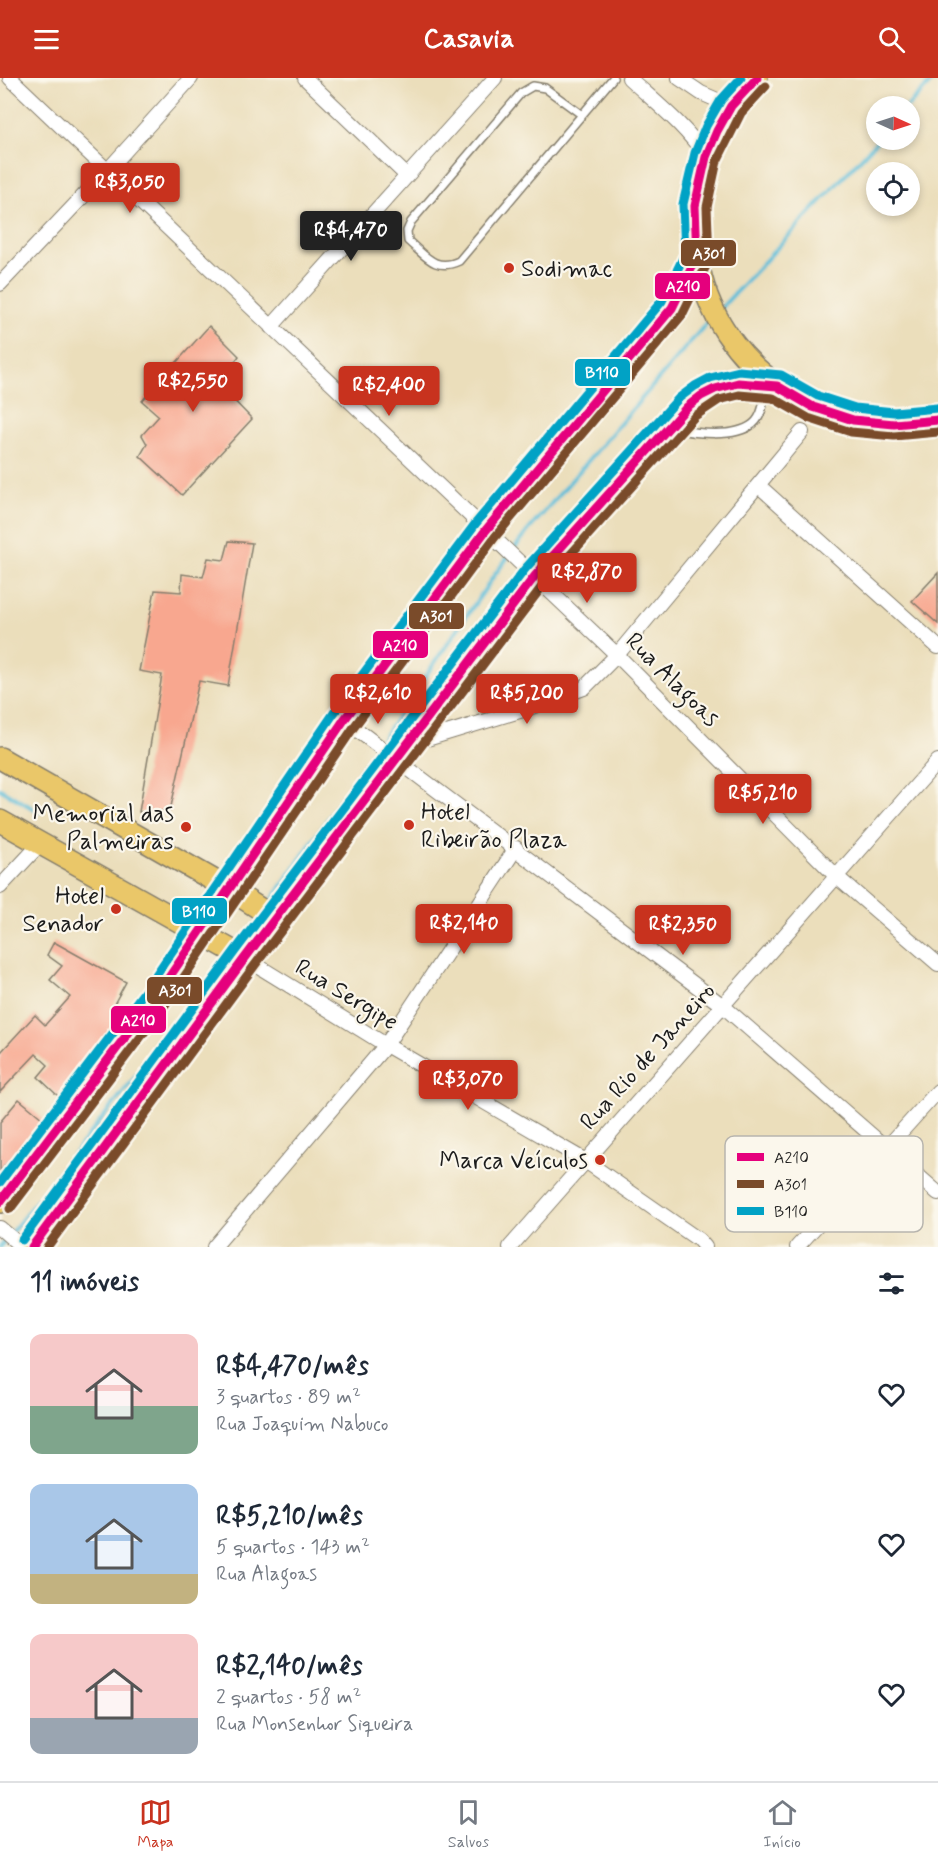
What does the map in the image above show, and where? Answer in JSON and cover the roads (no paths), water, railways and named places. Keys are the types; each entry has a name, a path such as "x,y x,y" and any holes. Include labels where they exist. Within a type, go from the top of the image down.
{"main road":[{"path":"757,78 731,106 717,131 706,157 695,207 697,257 704,286 715,312 729,337 772,386 813,407 853,420 894,424 938,419"},
{"path":"0,1202 204,935 347,722 672,308 697,257"},
{"path":"24,1245 532,574 687,407 701,396 715,389 738,383 772,386"},
{"path":"0,758 234,892 271,916"},
{"path":"0,821 241,956"}],"street":[{"name":"Rua Alagoas","path":"10,78 617,655 837,877 938,964"},
{"path":"0,284 191,78"},
{"path":"304,78 406,176"},
{"path":"271,327 495,78"},
{"path":"629,78 694,139 706,157"},
{"path":"679,78 701,93 731,106"},
{"path":"397,752 585,688 617,655 802,432"},
{"path":"758,485 938,647"},
{"path":"347,722 397,752 516,848 723,1006 873,1136"},
{"name":"Rua Rio de Janeiro","path":"510,1247 938,761"},
{"path":"0,887 40,844"},
{"path":"214,1247 386,1045 516,848"},
{"name":"Rua Sergipe","path":"241,956 386,1045 585,1160 702,1243 713,1247"},
{"path":"898,1136 938,1091"},
{"path":"923,1180 938,1193"},
{"path":"0,1228 24,1245"},
{"path":"797,1247 811,1232"}],"lane":[{"path":"582,115 544,88 532,86 521,93 411,222 407,231 408,242 436,264 448,266 459,261 582,115 613,78"},
{"path":"668,428 702,434 741,430 754,423 772,386"}],"waterway":[{"path":"918,96 935,78"},
{"path":"721,308 869,150"},
{"path":"269,905 496,573 527,532 711,318"},
{"path":"0,789 39,812"},
{"path":"239,947 261,916"},
{"path":"11,1233 231,957"},
{"path":"0,1247 6,1239"}],"place":[{"name":"Sodimac","path":"509,268"},
{"name":"Hotel Ribeirão Plaza","path":"409,825"},
{"name":"Memorial das Palmeiras","path":"186,827"},
{"name":"Hotel Senador","path":"116,909"},
{"name":"Marca Veículos","path":"600,1160"}]}
